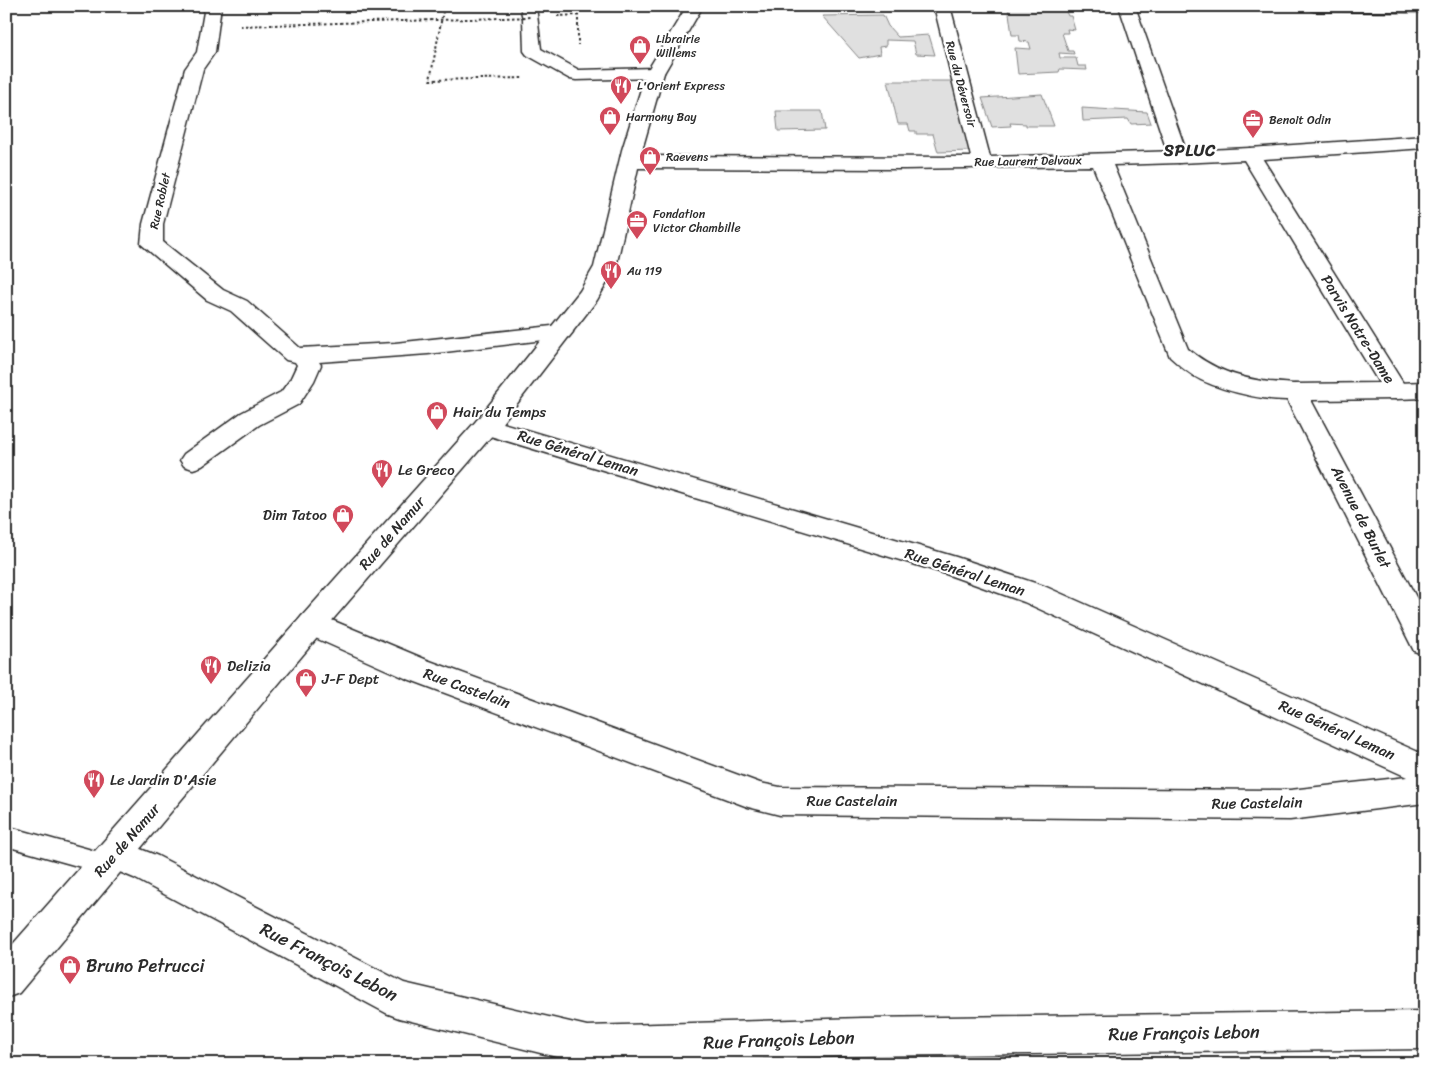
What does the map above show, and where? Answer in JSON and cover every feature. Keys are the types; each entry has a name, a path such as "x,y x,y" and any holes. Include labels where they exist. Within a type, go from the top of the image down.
{"street":[{"name":"Rue Roblet","path":"213,6 206,52 194,69 153,224 152,244 215,295 239,306 294,355 327,355 468,344 561,332"},
{"name":"Rue de Namur","path":"6,980 312,624 486,426 561,332 600,278 605,267 632,150 655,74 695,6"},
{"name":"Rue du Déversoir","path":"942,6 982,162"},
{"path":"1127,6 1179,157"},
{"path":"1314,6 1425,7"},
{"path":"530,12 533,51 576,75 655,74"},
{"name":"Rue Laurent Delvaux","path":"630,162 750,164 1101,160 1250,154 1425,142"},
{"name":"Parvis Notre-Dame","path":"1250,154 1396,391"},
{"name":"Parvis Notre-Dame","path":"1101,160 1178,352 1200,370 1262,390 1295,392 1396,391"},
{"path":"192,460 250,419 290,398 302,381 309,365 303,355"},
{"path":"1396,391 1425,390"},
{"name":"Avenue de Burlet","path":"1295,392 1425,643"},
{"name":"Rue Général Leman","path":"486,426 956,567 1034,594 1425,770"},
{"name":"Rue Castelain","path":"312,624 416,669 760,797 780,800 1290,805 1425,789"},
{"name":"Rue François Lebon","path":"110,859 146,866 399,1000 587,1045 873,1037 1425,1030"}],"lane":[{"path":"6,836 110,859"}],"path":[{"path":"444,6 430,80 512,78"},
{"path":"209,36 502,18 530,12"},
{"path":"550,16 578,16 579,44"}],"shaded area":[{"path":"1008,6 1070,6 1064,7 1068,16 1071,16 1075,30 1067,29 1068,33 1062,33 1068,51 1073,51 1074,54 1059,53 1060,58 1076,58 1078,66 1086,66 1087,70 1060,69 1059,72 1018,74 1015,48 1031,49 1029,42 1020,41 1019,35 1012,35"},
{"path":"883,15 888,26 898,37 929,35 935,55 916,54 913,41 886,40 886,46 879,47 880,54 859,58 822,16"},
{"path":"888,81 952,81 971,151 938,152 933,134 916,134 916,131 910,131 908,124 898,124"},
{"path":"1042,94 1054,126 1026,126 1026,124 1010,123 1011,126 992,127 982,98"},
{"path":"1082,108 1147,112 1151,123 1131,124 1128,119 1083,121"},
{"path":"776,111 822,111 825,130 778,131"}],"place":[{"name":"Librairie Willems","path":"640,65"},
{"name":"L'Orient Express","path":"621,105"},
{"name":"Harmony Bay","path":"610,136"},
{"name":"Benoit Odin","path":"1253,139"},
{"name":"Raevens","path":"650,176"},
{"name":"Fondation Victor Chambille","path":"637,240"},
{"name":"Au 119","path":"611,290"},
{"name":"Hair du Temps","path":"437,431"},
{"name":"Le Greco","path":"382,489"},
{"name":"Dim Tatoo","path":"343,534"},
{"name":"Delizia","path":"211,685"},
{"name":"J-F Dept","path":"306,698"},
{"name":"Le Jardin D'Asie","path":"94,799"},
{"name":"Bruno Petrucci","path":"70,985"}],"district":[{"name":"SPLUC","path":"1190,150"}]}
